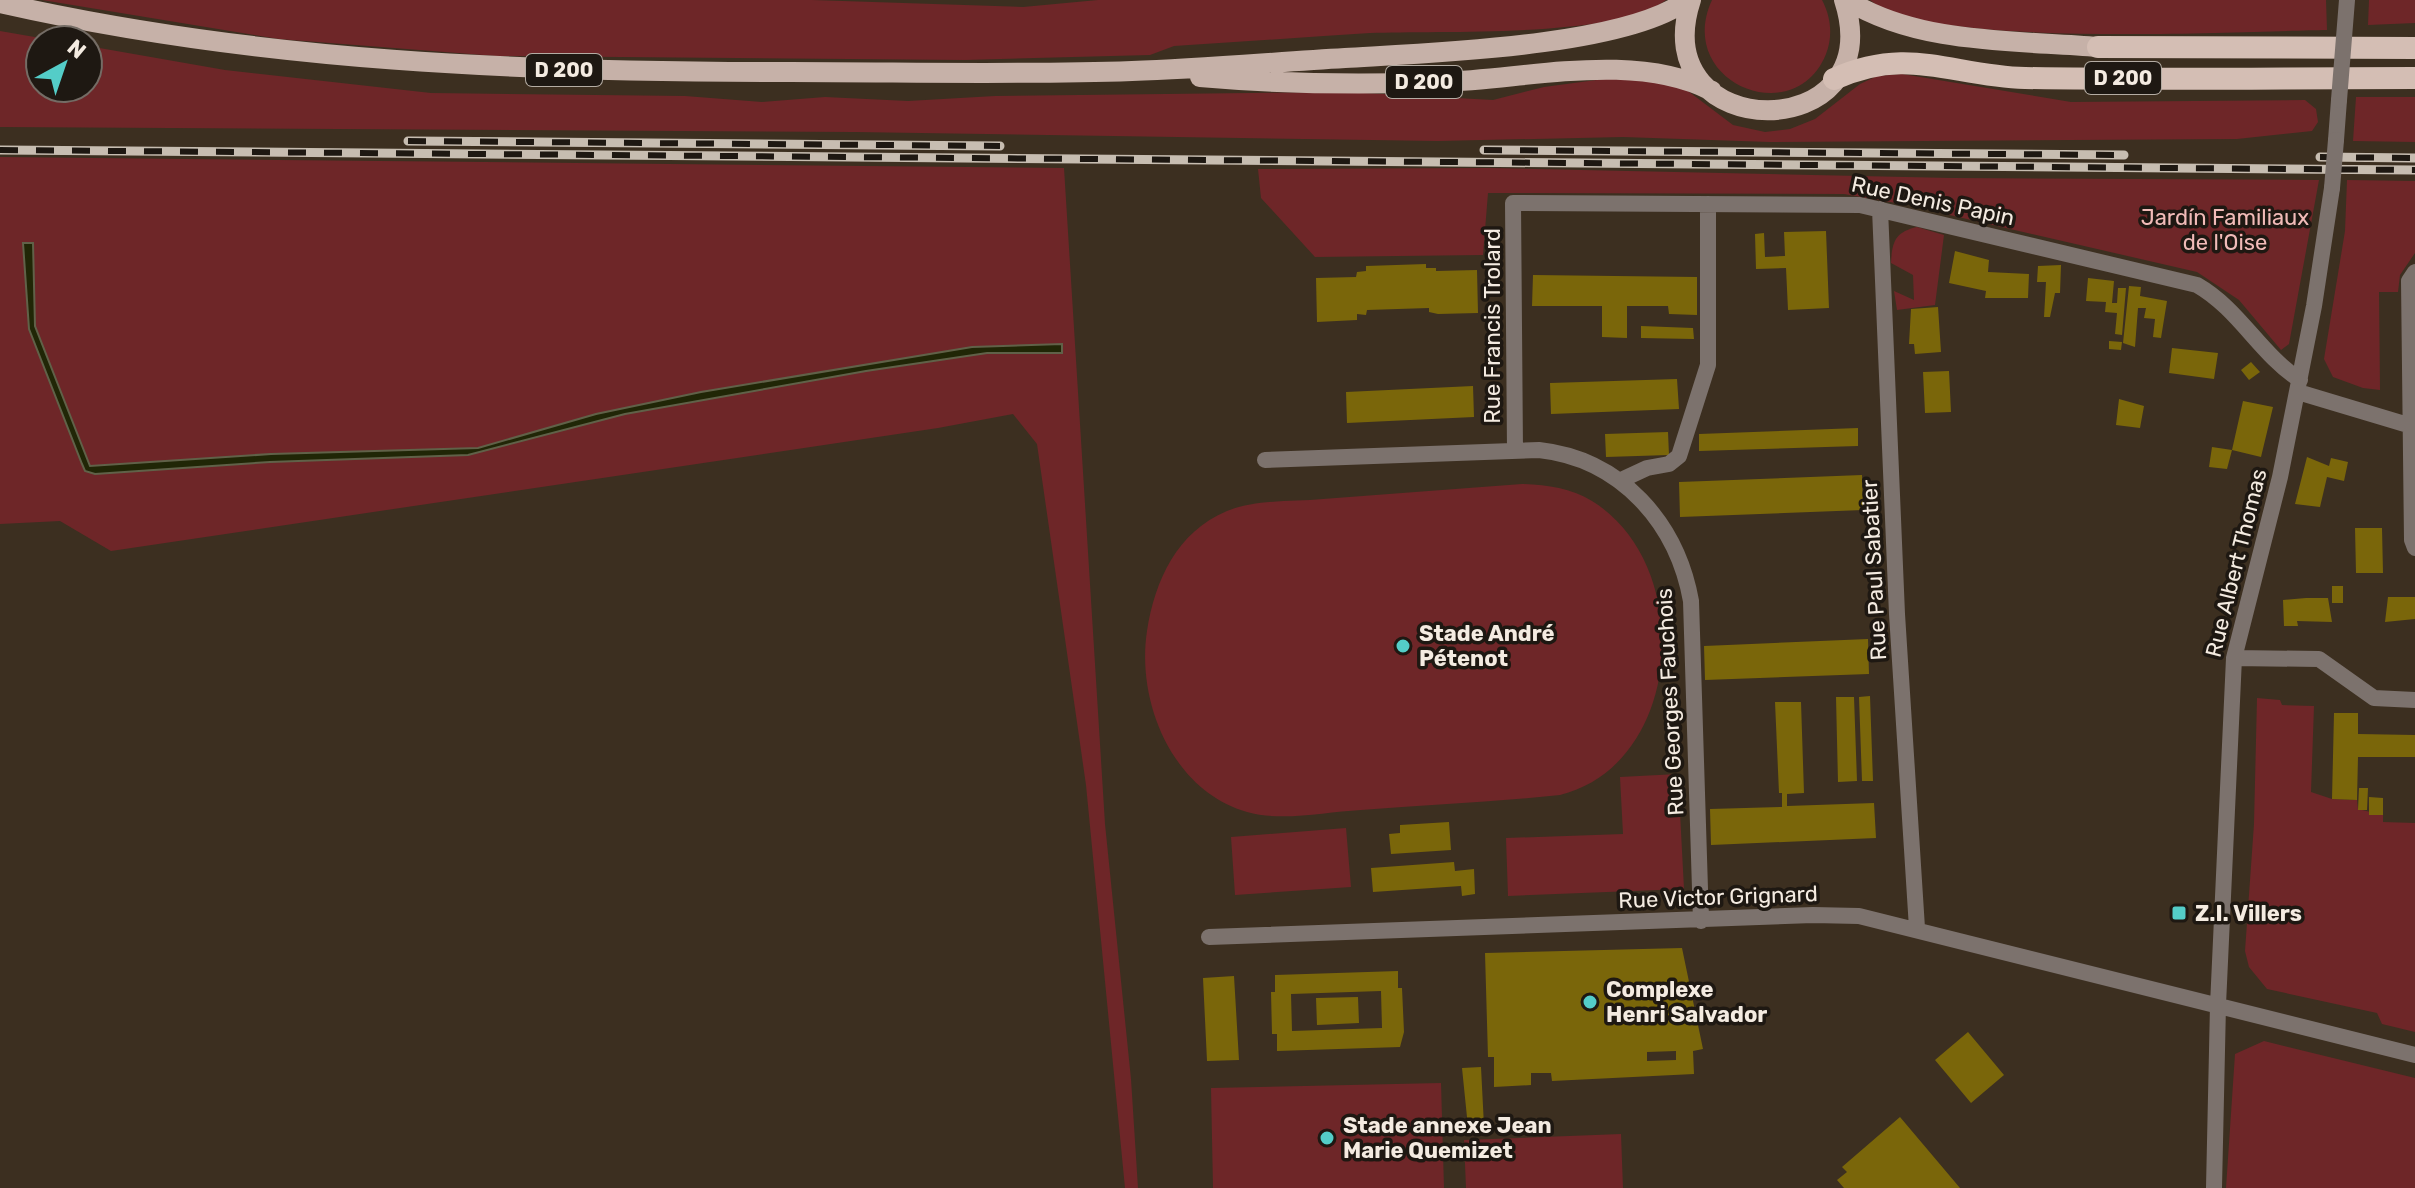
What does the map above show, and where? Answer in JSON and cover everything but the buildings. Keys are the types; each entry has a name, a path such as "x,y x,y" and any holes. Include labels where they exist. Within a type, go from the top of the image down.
{"highway":[{"name":"D 200","path":"2098,47 2415,48"},
{"name":"D 200","path":"1834,79 1880,62 1916,62 2014,77 2415,78"}],"main road":[{"name":"D 200","path":"0,3 191,39 427,64 730,72 1132,71 1424,53 1563,37 1640,24 1664,15 1689,0"},
{"path":"1689,0 1685,23 1686,45 1698,75 1712,91 1739,108 1781,112 1811,101 1834,79 1850,40 1845,0"},
{"name":"D 200","path":"1845,0 1873,15 1929,30 2098,47"},
{"name":"D 200","path":"1132,71 1230,79 1388,83 1634,70 1681,76 1712,91"}],"street":[{"name":"Rue Albert Thomas","path":"2214,1188 2218,1005 2234,658 2250,586 2276,496 2299,386 2332,188 2347,0"},
{"name":"Rue Denis Papin","path":"1513,203 1844,204 1880,209 2197,285 2225,305 2271,359 2299,386"},
{"name":"Rue Francis Trolard","path":"1513,203 1515,450"},
{"path":"1619,481 1647,468 1669,464 1679,456 1702,391 1708,365 1708,204"},
{"name":"Rue Paul Sabatier","path":"1880,209 1897,614 1917,928"},
{"path":"2414,273 2409,281 2412,540 2415,548"},
{"path":"2299,386 2413,426"},
{"name":"Rue Georges Fauchois","path":"1265,460 1515,450 1569,456 1619,481 1660,521 1681,560 1688,587 1701,921"},
{"path":"2234,658 2319,659 2374,698 2415,700"},
{"name":"Rue Victor Grignard","path":"1209,937 1859,916 1917,928 2415,1055"}],"green space":[{"path":"42,0 812,0 1023,7 1098,0 1666,0 1642,12 1568,27 1370,33 1174,46 1150,55 965,60 496,56 279,39"},
{"path":"1712,0 1822,0 1830,27 1826,54 1811,77 1790,90 1766,93 1743,87 1723,74 1709,54 1705,29"},
{"path":"1870,0 2326,0 2327,30 2159,34 2016,31 1952,26 1901,15"},
{"path":"2369,0 2415,0 2415,23 2368,25"},
{"path":"0,31 24,35 24,104 104,104 104,49 225,70 431,93 685,96 762,102 825,97 908,101 995,96 1346,92 1493,100 1544,87 1619,77 1680,85 1733,125 1765,132 1790,129 1815,119 1860,84 1877,76 1902,74 2071,102 2305,100 2316,109 2318,122 2312,131 2237,139 1770,142 1623,137 1438,141 855,132 0,127"},
{"path":"2356,97 2415,97 2415,142 2353,141"},
{"path":"0,157 1064,168 1105,824 1131,1079 1138,1188 1125,1188 1086,785 1037,444 1013,414 938,428 111,551 60,521 0,524"},
{"name":"Jardín Familiaux de l'Oise","path":"1489,168 1952,178 2319,180 2289,344 2281,350 2239,300 2197,272 1928,210 1930,197 1900,188 1896,203 1844,194 1488,193 1483,255 1315,257 1261,198 1258,169"},
{"path":"2347,180 2415,181 2415,253 2400,275 2398,292 2379,292 2380,390 2363,388 2333,377 2324,359 2345,231"},
{"path":"1917,227 1944,235 1935,305 1897,310 1894,291 1914,300 1913,275 1891,263 1892,249 1899,235"},
{"path":"1522,484 1575,493 1592,501 1626,531 1648,570 1660,614 1662,660 1652,705 1632,745 1601,776 1560,795 1274,816 1247,812 1221,801 1199,785 1180,764 1165,741 1154,714 1145,659 1151,612 1163,576 1171,560 1195,531 1227,511 1262,503"},
{"path":"2257,698 2280,700 2282,705 2314,706 2311,792 2332,799 2357,800 2358,809 2383,815 2383,822 2415,823 2415,1032 2382,1024 2377,1013 2267,989 2249,967 2245,951 2254,824"},
{"path":"1678,774 1684,889 1508,896 1506,838 1623,834 1620,777"},
{"path":"1346,828 1351,887 1235,895 1231,837"},
{"path":"2264,1041 2415,1078 2415,1188 2226,1188 2235,1054"},
{"name":"Stade annexe Jean Marie Quemizet","path":"1441,1083 1444,1188 1213,1188 1211,1088"},
{"path":"1621,1134 1623,1188 1466,1188 1464,1140"}],"shaded area":[{"path":"23,243 33,243 35,326 90,466 271,454 478,448 596,414 701,392 972,347 1062,344 1062,353 987,353 866,371 625,414 468,455 270,462 95,474 85,471 29,329"}],"railway":[{"path":"408,141 1000,146"},
{"path":"0,150 2415,170"},
{"path":"1484,150 2124,155"},
{"path":"2320,157 2415,158"}],"place":[{"name":"Stade André Pétenot","path":"1403,646"},
{"name":"Z.I. Villers","path":"2179,913"},
{"name":"Complexe Henri Salvador","path":"1590,1002"},
{"name":"Stade annexe Jean Marie Quemizet","path":"1327,1138"}]}
